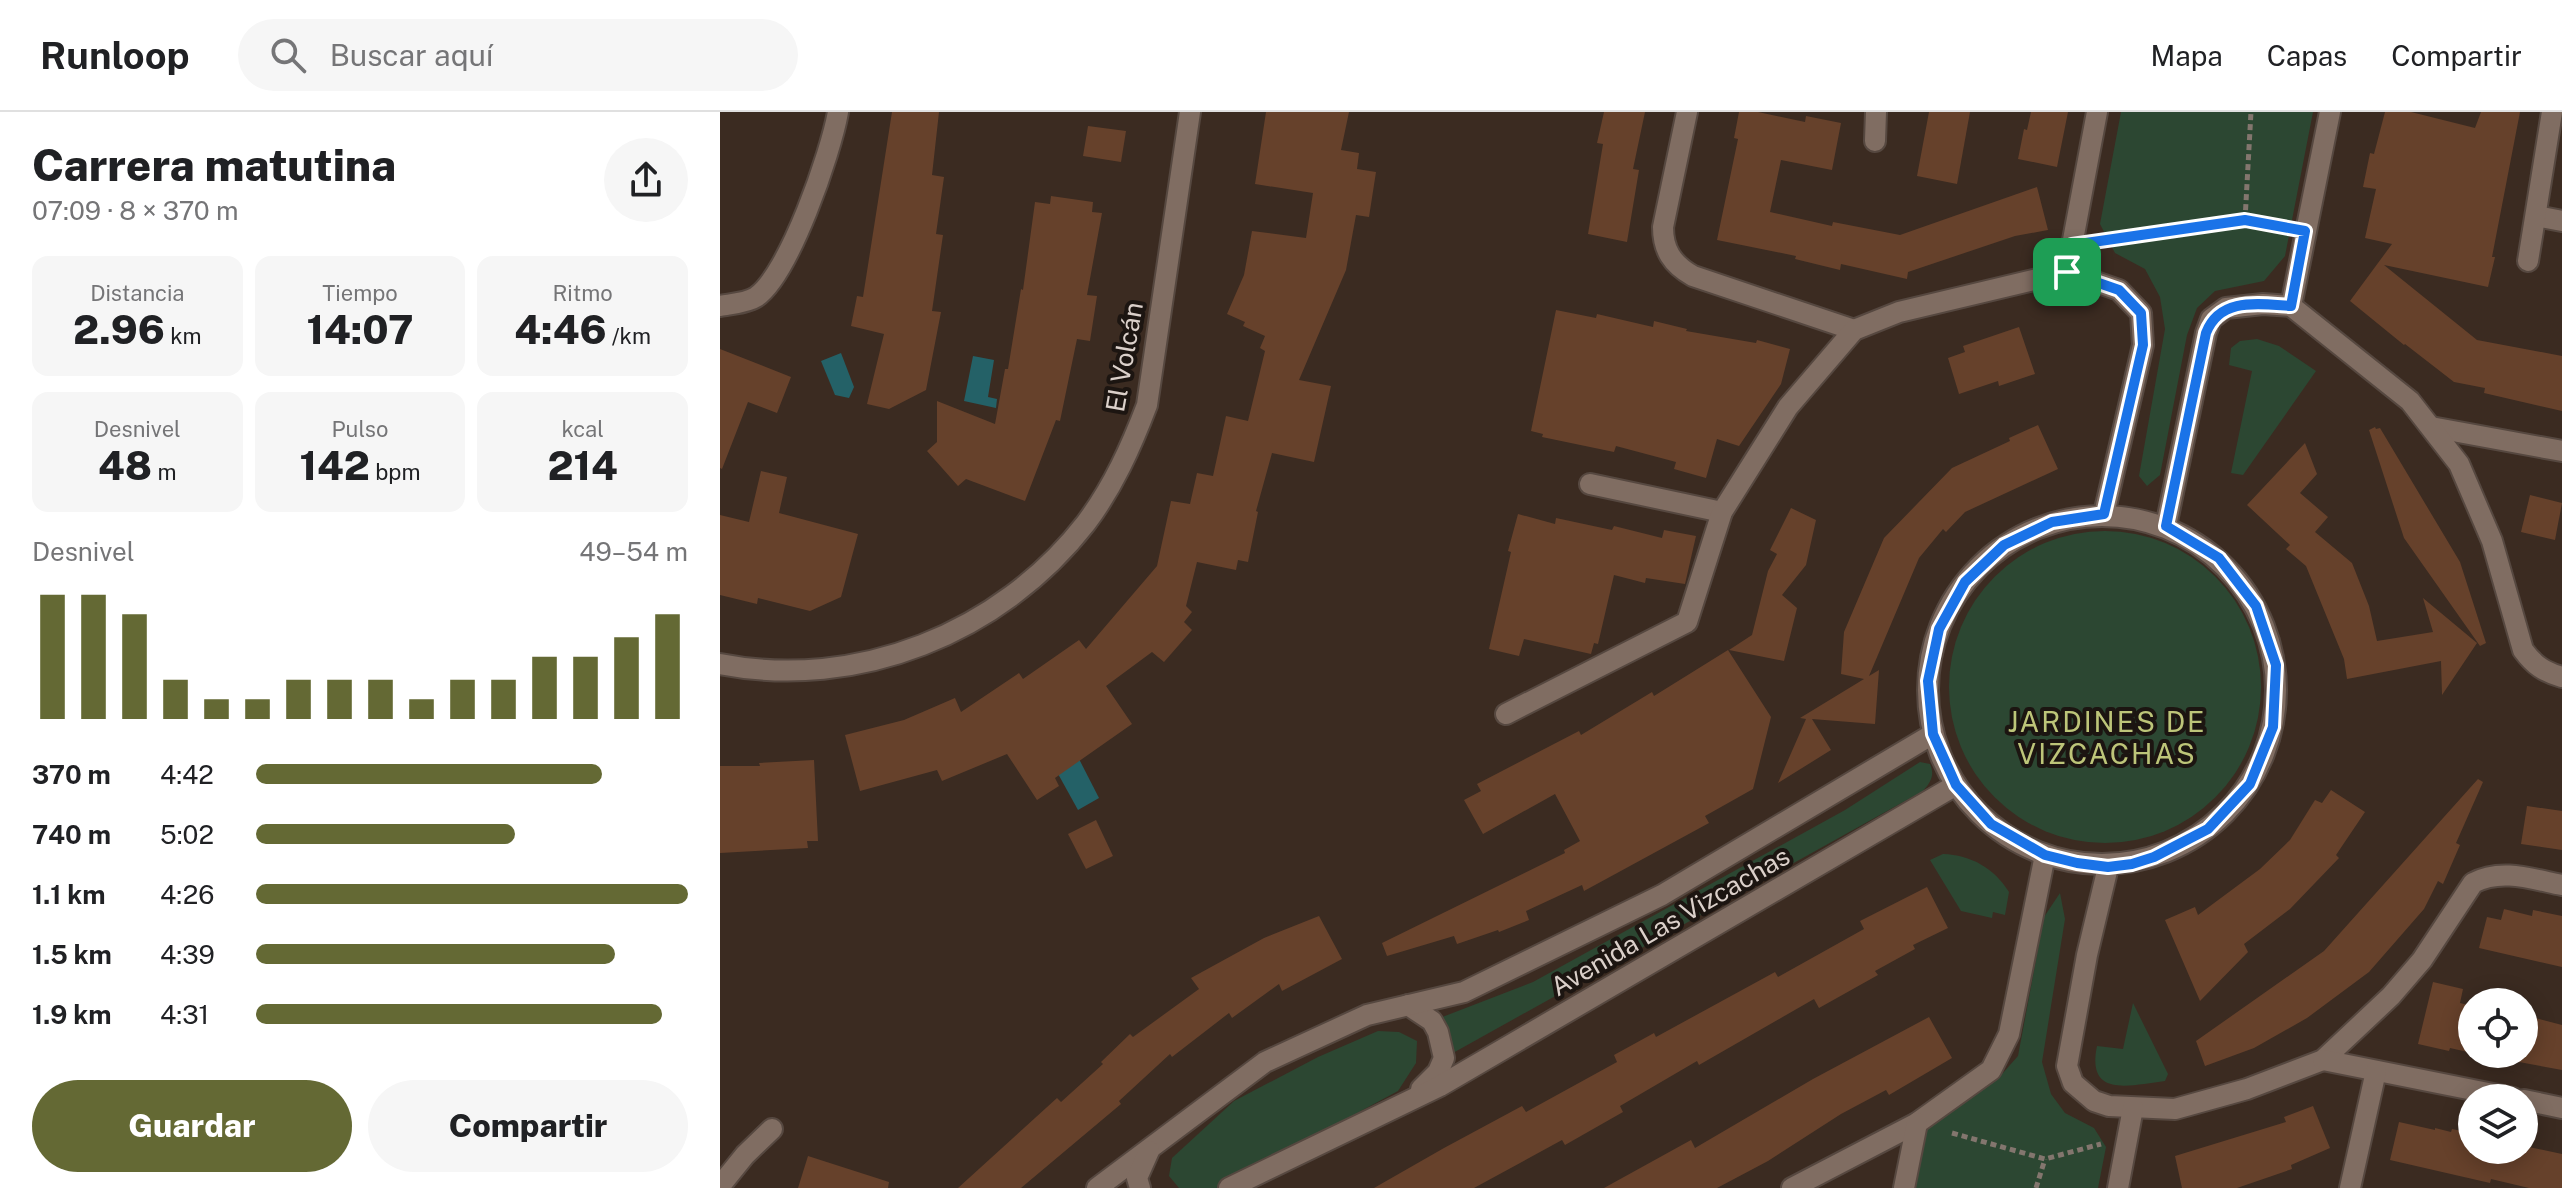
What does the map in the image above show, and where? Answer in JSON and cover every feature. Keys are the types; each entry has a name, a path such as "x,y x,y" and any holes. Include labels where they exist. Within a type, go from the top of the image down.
{"street":[{"path":"720,306 756,297 777,271 810,207 838,112"},
{"name":"El Volcán","path":"720,664 783,671 826,669 870,662 912,650 953,633 991,611 1026,585 1087,522 1111,485 1147,405 1190,112"},
{"path":"1687,112 1663,227 1663,241 1678,267 1693,276 1854,330"},
{"path":"1875,141 1876,112"},
{"path":"2067,272 2097,112"},
{"path":"2291,306 2330,112"},
{"path":"2528,261 2552,112"},
{"path":"2536,216 2562,221"},
{"path":"1506,714 1687,622 1722,512 1788,407 1854,330 1899,312 2067,272 2119,290 2141,313 2143,345 2104,514"},
{"path":"2166,526 2211,319 2226,308 2244,305 2291,306 2410,401 2459,464 2492,541 2523,650 2533,664 2562,677"},
{"path":"2431,427 2562,451"},
{"path":"1590,484 1722,512"},
{"path":"2104,514 2166,526 2219,558 2256,606 2276,665 2273,727 2250,784 2208,829 2154,857 2132,864 2108,867 2045,855 1991,824 1956,785 1933,734 1928,681 1939,629 1965,582 2004,545 2052,522 2104,514"},
{"name":"Avenida Las Vizcachas","path":"1097,1188 1265,1062 1367,1015 1464,992 1662,895 1933,734"},
{"name":"Avenida Las Vizcachas","path":"1229,1188 1440,1086 1956,785"},
{"path":"1792,1188 1917,1123 1991,1070 2009,1034 2045,855"},
{"path":"2108,867 2087,955 2067,1066 2073,1083 2094,1101 2133,1108 2175,1109 2247,1089 2323,1060 2391,996 2422,960 2473,883 2493,875 2503,875 2562,885"},
{"name":"Avenida Las Vizcachas","path":"1408,1005 1432,1021 1444,1058 1438,1072 1410,1100"},
{"path":"2323,1060 2458,1087"},
{"path":"2350,1188 2376,1071"},
{"path":"2538,1103 2562,1108"},
{"path":"2118,1188 2133,1108"},
{"path":"1904,1188 1917,1123"},
{"path":"720,1186 745,1155 772,1129"},
{"path":"1140,1188 1137,1178 1149,1151"}],"path":[{"path":"2245,220 2251,112"},
{"path":"2072,245 2245,220 2305,231"},
{"path":"1917,1123 2045,1159 2128,1136"},
{"path":"2036,1188 2045,1159"}],"green space":[{"path":"2121,112 2313,112 2285,256 2264,281 2215,291 2197,308 2187,335 2160,475 2147,486 2139,476 2165,329 2160,297 2145,269 2115,253 2100,224"},
{"path":"2257,339 2279,346 2316,371 2243,475 2231,473 2252,371 2229,365 2231,348 2240,341"},
{"path":"2105,531 2135,534 2165,543 2192,557 2215,577 2235,600 2249,627 2258,657 2261,687 2258,717 2249,747 2235,774 2215,797 2192,817 2165,831 2135,840 2105,843 2075,840 2045,831 2018,817 1995,797 1975,774 1961,747 1952,717 1949,687 1952,657 1961,627 1975,600 1995,577 2018,557 2045,543 2075,534"},
{"path":"1920,762 1930,764 1932,772 1923,791 1444,1058 1432,1021 1533,982 1845,810"},
{"path":"1943,854 1972,860 1996,876 2009,892 2005,915 1993,912 1992,918 1961,911 1930,860"},
{"path":"2060,893 2065,919 2042,1062 2051,1094 2065,1113 2094,1128 2106,1147 2098,1188 1916,1188 1922,1147 1934,1119 1991,1084 2018,1056 2044,917"},
{"path":"2133,1003 2168,1074 2165,1081 2114,1085 2098,1074 2095,1063 2097,1046 2123,1049"},
{"path":"1378,1031 1399,1032 1417,1041 1416,1063 1398,1091 1218,1188 1179,1188 1169,1176 1172,1158 1234,1101 1318,1057"}],"water":[{"path":"841,353 854,387 849,398 835,395 821,361"},
{"path":"973,356 994,360 988,397 997,399 996,408 964,401"},
{"path":"1079,759 1099,798 1078,810 1057,772"}],"building":[{"path":"892,112 939,112 932,175 944,177 936,234 943,235 932,311 941,312 926,390 889,409 867,404 884,334 851,326 857,296 863,297"},
{"path":"1266,112 1349,112 1341,150 1359,153 1357,169 1376,172 1369,217 1356,215 1346,270 1299,380 1331,386 1314,462 1272,453 1256,511 1248,562 1238,560 1236,570 1197,562 1186,606 1192,612 1184,622 1192,630 1164,662 1152,652 1106,686 1132,724 1055,778 1059,786 1037,800 1007,754 942,781 937,770 860,791 845,735 904,720 955,698 961,712 1019,673 1023,679 1079,640 1086,649 1157,566 1171,501 1190,504 1197,473 1213,476 1226,416 1248,421 1265,351 1260,348 1265,336 1227,314 1244,275 1252,231 1306,238 1313,193 1255,184"},
{"path":"1604,112 1645,112 1633,169 1639,170 1627,242 1588,234 1603,144 1597,143"},
{"path":"1739,112 1758,112 1805,122 1806,116 1841,123 1832,170 1781,160 1770,212 1832,226 1833,222 1900,235 2037,187 2048,230 2015,236 1908,272 1907,279 1841,264 1840,270 1795,259 1796,256 1717,240 1738,139 1734,138"},
{"path":"1929,112 1970,112 1957,184 1917,176"},
{"path":"2031,112 2068,112 2057,167 2018,159"},
{"path":"2385,112 2411,112 2475,128 2481,112 2520,112 2488,287 2384,265 2477,340 2562,356 2562,411 2484,393 2485,388 2454,382 2350,301 2392,244 2365,238 2376,189 2363,187 2370,153 2374,154"},
{"path":"1088,126 1126,131 1121,162 1083,156"},
{"path":"1051,196 1093,202 1092,212 1102,213 1087,295 1097,296 1090,341 1077,339 1060,421 1056,420 1025,501 966,479 958,486 927,451 937,442 937,401 995,424 1023,290 1035,202 1050,204"},
{"path":"1556,310 1596,318 1597,314 1653,327 1654,321 1686,331 1756,343 1757,340 1790,349 1781,384 1739,446 1717,439 1706,478 1674,469 1676,462 1616,446 1614,452 1542,437 1543,434 1531,431"},
{"path":"2019,327 2035,374 1999,386 1998,381 1959,394 1948,358 1965,352 1963,346"},
{"path":"720,349 791,377 777,413 748,402 722,469 720,468"},
{"path":"2038,425 2058,469 1965,512 1946,532 1943,529 1919,558 1869,676 1879,670 1875,724 1812,719 1831,750 1778,783 1806,719 1800,718 1864,679 1841,674 1844,632 1884,538 1952,468"},
{"path":"2380,428 2460,562 2486,643 2480,646 2404,538 2369,430"},
{"path":"2305,443 2317,474 2300,493 2328,517 2315,532 2352,563 2369,606 2377,641 2433,632 2423,598 2477,643 2442,695 2441,661 2347,679 2344,659 2306,566 2286,549 2290,545 2247,505"},
{"path":"761,471 787,477 779,513 858,534 841,597 810,611 758,598 757,604 720,595 720,515 749,522"},
{"path":"2530,495 2562,503 2555,540 2521,532"},
{"path":"1791,508 1816,520 1806,565 1782,595 1797,608 1784,661 1729,650 1752,635 1768,571 1777,554 1770,550"},
{"path":"1518,514 1555,524 1556,518 1612,530 1614,526 1662,538 1664,530 1696,536 1685,584 1646,578 1645,583 1614,575 1598,644 1594,643 1591,654 1524,639 1519,656 1489,649"},
{"path":"1728,650 1771,717 1753,789 1705,816 1709,823 1584,891 1582,885 1526,911 1529,920 1457,944 1454,936 1387,956 1382,943 1565,853 1564,850 1580,841 1555,794 1483,834 1464,800 1481,791 1477,784 1579,731 1581,735 1652,692 1654,696"},
{"path":"814,760 818,841 807,841 808,848 720,853 720,766 760,766 759,763"},
{"path":"2478,779 2483,782 2456,843 2460,845 2443,884 2438,881 2424,909 2369,972 2307,1018 2254,1048 2205,1066 2196,1041 2324,951"},
{"path":"2331,790 2365,812 2336,855 2339,858 2290,909 2244,944 2248,952 2200,1001 2165,920 2195,907 2198,915 2260,869 2290,840 2315,800 2322,803"},
{"path":"2527,806 2562,811 2562,850 2521,844"},
{"path":"1096,820 1113,856 1086,869 1068,834"},
{"path":"1927,887 1948,928 1913,945 1915,949 1875,971 1878,975 1819,1008 1814,999 1620,1106 1623,1112 1565,1145 1562,1140 1474,1188 1374,1188 1522,1106 1526,1112 1617,1062 1614,1055 1654,1033 1656,1037 1775,972 1778,977 1864,929 1860,921"},
{"path":"2504,909 2532,916 2533,910 2562,916 2562,967 2479,948 2487,917 2501,920"},
{"path":"1319,916 1342,959 1282,991 1279,984 1232,1018 1229,1013 1172,1057 1170,1054 1119,1101 1121,1104 1021,1188 958,1188 1057,1098 1061,1102 1103,1064 1101,1062 1130,1034 1133,1037 1199,989 1191,978 1264,938"},
{"path":"2433,982 2459,988 2458,1050 2450,1048 2449,1051 2418,1044"},
{"path":"1929,1017 1952,1058 1889,1095 1886,1090 1841,1114 1768,1161 1717,1188 1604,1188 1691,1140 1695,1148 1813,1079"},
{"path":"2538,1019 2562,1025 2562,1070 2538,1066"},
{"path":"2313,1106 2330,1148 2291,1165 2292,1169 2237,1188 2182,1188 2175,1156 2286,1122 2284,1117"},
{"path":"2399,1122 2435,1130 2451,1132 2452,1129 2458,1130 2458,1164 2538,1164 2538,1149 2562,1154 2562,1188 2529,1188 2491,1179 2490,1183 2390,1160"},
{"path":"808,1156 889,1182 888,1188 798,1188"}],"district":[{"name":"JARDINES DE VIZCACHAS","path":"2107,737"}],"route":[{"path":"2245,220 2305,231 2291,306 2244,305 2226,308 2211,319 2166,526 2219,558 2256,606 2276,665 2273,727 2250,784 2208,829 2154,857 2108,867 2045,855 1991,824 1956,785 1933,734 1928,681 1939,629 1965,582 2004,545 2052,522 2104,514 2143,345 2141,313 2119,290 2067,272 2072,245 2245,220"}]}
